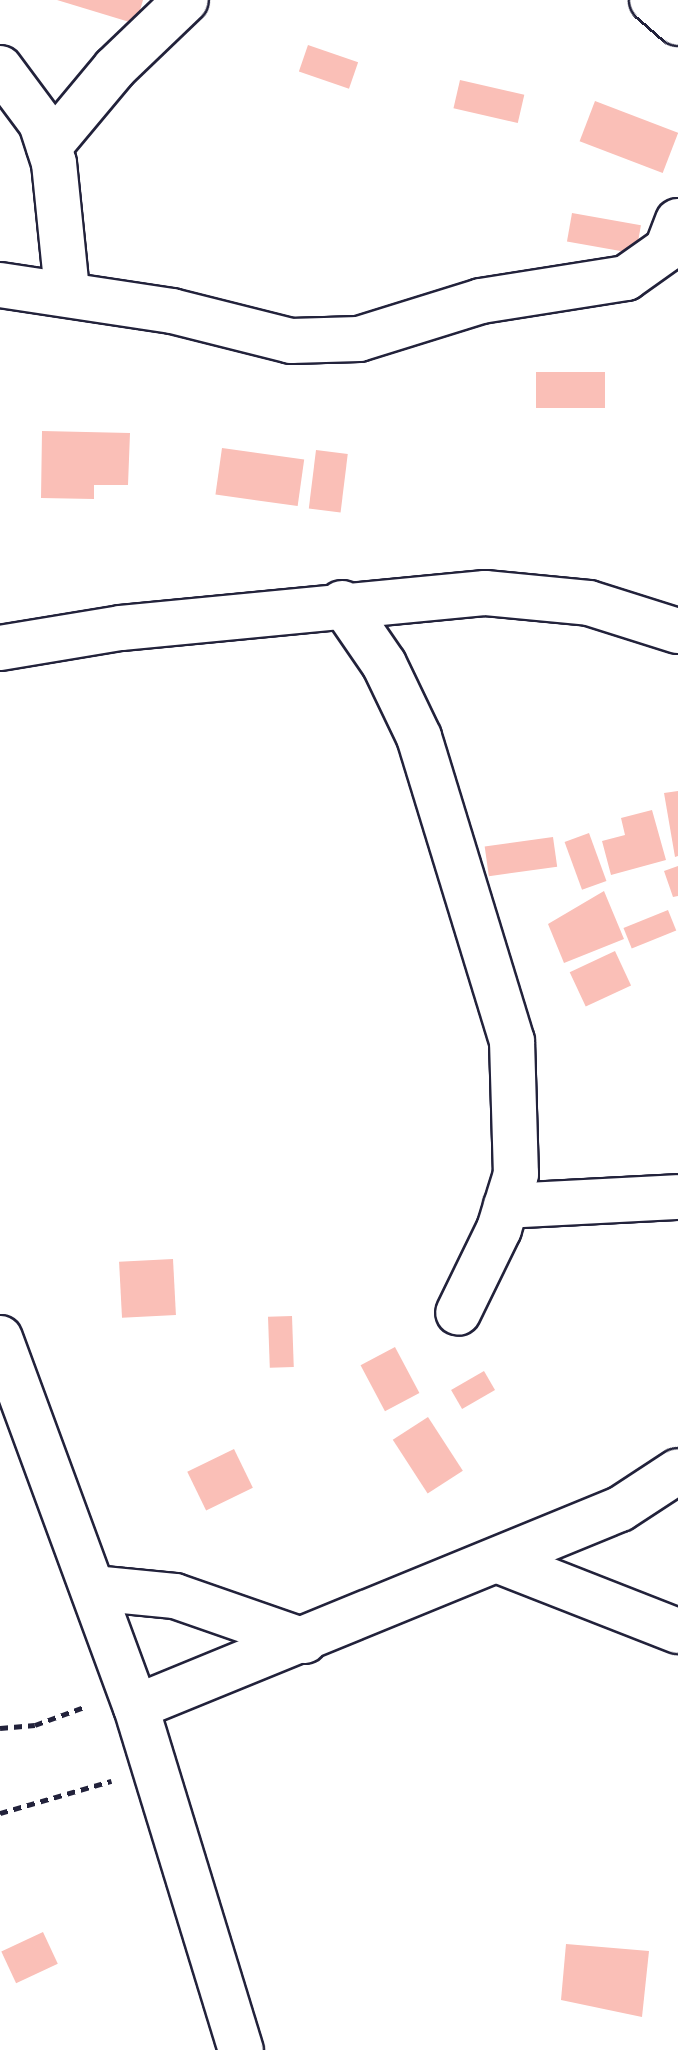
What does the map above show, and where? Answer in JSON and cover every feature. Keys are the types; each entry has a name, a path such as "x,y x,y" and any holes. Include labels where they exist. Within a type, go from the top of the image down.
{"street":[{"path":"49,147 115,68 186,0"},
{"path":"652,0 678,23"},
{"path":"0,68 41,123 49,147 67,292"},
{"path":"0,285 67,292 291,341 359,339 481,301 626,278 667,249 678,221"},
{"path":"0,648 342,603 485,593 589,603 678,631"},
{"path":"342,603 384,664 419,737 496,971 512,1041 516,1174 506,1206 458,1313"},
{"path":"506,1206 678,1197"},
{"path":"0,1338 131,1693 241,2050"},
{"path":"131,1693 304,1641 620,1509 678,1471"},
{"path":"499,1561 678,1631"},
{"path":"93,1588 175,1596 304,1641"}],"path":[{"path":"0,1728 77,1710 131,1693"},
{"path":"0,1813 155,1769"}],"building":[{"path":"57,0 143,0 136,24"},
{"path":"308,45 358,62 349,89 299,71"},
{"path":"460,80 524,95 518,123 453,108"},
{"path":"595,101 678,133 663,173 580,141"},
{"path":"572,213 641,225 636,254 567,242"},
{"path":"536,372 605,372 605,408 536,408"},
{"path":"42,431 130,433 128,485 94,485 94,499 41,498"},
{"path":"222,448 304,460 298,506 215,495"},
{"path":"316,450 348,454 341,512 309,509"},
{"path":"678,791 678,856 675,857 664,793"},
{"path":"652,810 666,860 611,875 602,841 625,835 621,818"},
{"path":"589,833 606,881 582,890 565,842"},
{"path":"553,837 557,867 489,876 485,847"},
{"path":"678,866 678,896 673,897 664,871"},
{"path":"604,891 624,939 564,963 548,924"},
{"path":"668,910 676,930 632,948 623,928"},
{"path":"615,951 631,985 586,1007 570,972"},
{"path":"173,1259 176,1315 122,1318 119,1262"},
{"path":"292,1316 294,1367 270,1368 268,1317"},
{"path":"395,1347 419,1393 385,1411 361,1365"},
{"path":"484,1371 495,1390 462,1409 451,1390"},
{"path":"428,1417 463,1471 428,1494 393,1440"},
{"path":"234,1449 253,1488 206,1510 187,1472"},
{"path":"43,1932 58,1964 16,1983 1,1951"},
{"path":"566,1944 649,1951 642,2017 561,2000"}]}
